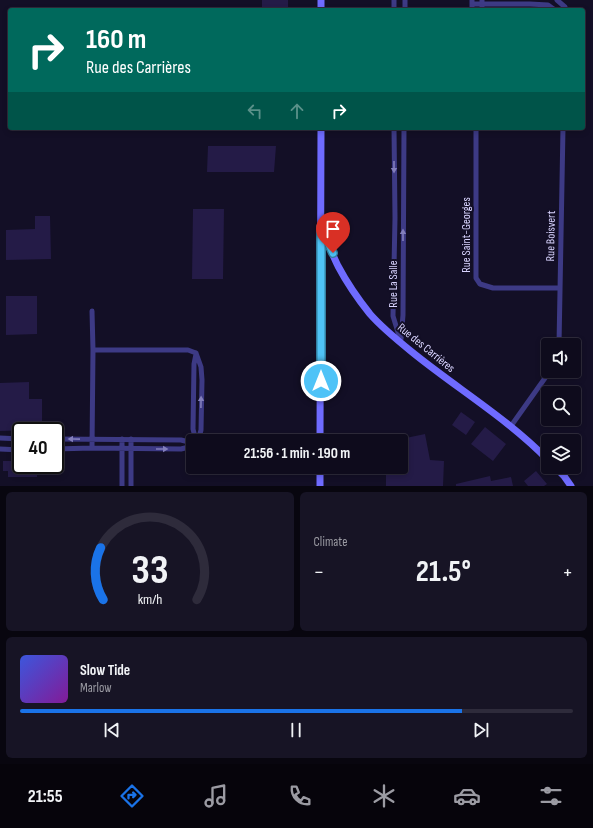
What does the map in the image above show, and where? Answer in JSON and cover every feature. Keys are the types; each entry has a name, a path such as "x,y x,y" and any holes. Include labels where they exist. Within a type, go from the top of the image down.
{"main road":[{"path":"320,434 321,130"},
{"name":"Rue des Carrières","path":"321,227 338,266 358,298 371,315 401,344 511,426 541,453"},
{"path":"320,474 320,486"},
{"path":"562,474 571,486"}],"street":[{"path":"558,1 565,8"},
{"path":"472,5 530,4 548,5 552,8"},
{"name":"Rue La Salle","path":"394,130 395,218 393,316 401,344"},
{"name":"Rue La Salle","path":"401,344 403,315 404,130"},
{"name":"Rue Saint-Georges","path":"476,130 476,278 480,284 492,288 560,288"},
{"name":"Rue Boisvert","path":"558,338 562,130"},
{"path":"395,218 403,218"},
{"path":"92,311 92,448"},
{"path":"93,350 188,350 196,353 201,367 202,380 201,430 200,434"},
{"path":"195,434 193,422 194,364 196,353"},
{"path":"511,426 545,378"},
{"path":"0,438 12,439"},
{"path":"64,439 181,440 186,442"},
{"path":"122,439 122,486"},
{"path":"131,440 131,486"},
{"path":"64,449 181,449 186,447"},
{"path":"0,448 12,449"}],"building":[{"path":"262,0 288,0 288,8 262,8"},
{"path":"208,146 276,146 274,172 207,172"},
{"path":"193,209 224,209 223,279 192,279"},
{"path":"35,216 50,216 51,259 6,260 6,230 35,229"},
{"path":"6,296 37,296 37,334 6,335"},
{"path":"29,382 29,399 42,399 42,422 12,422 12,431 0,431 0,383"},
{"path":"461,412 475,422 466,435 452,425"},
{"path":"485,427 506,444 493,461 471,444"},
{"path":"425,434 430,460 444,461 443,486 386,486 386,474 408,474 408,438"},
{"path":"3,461 12,461 12,474 37,474 37,477 8,477 8,471 3,471"},
{"path":"536,471 547,484 544,486 528,486 524,481"},
{"path":"490,476 491,481 511,477 513,486 456,486 456,484"}],"route":[{"path":"321,381 321,227 333,253"}]}
